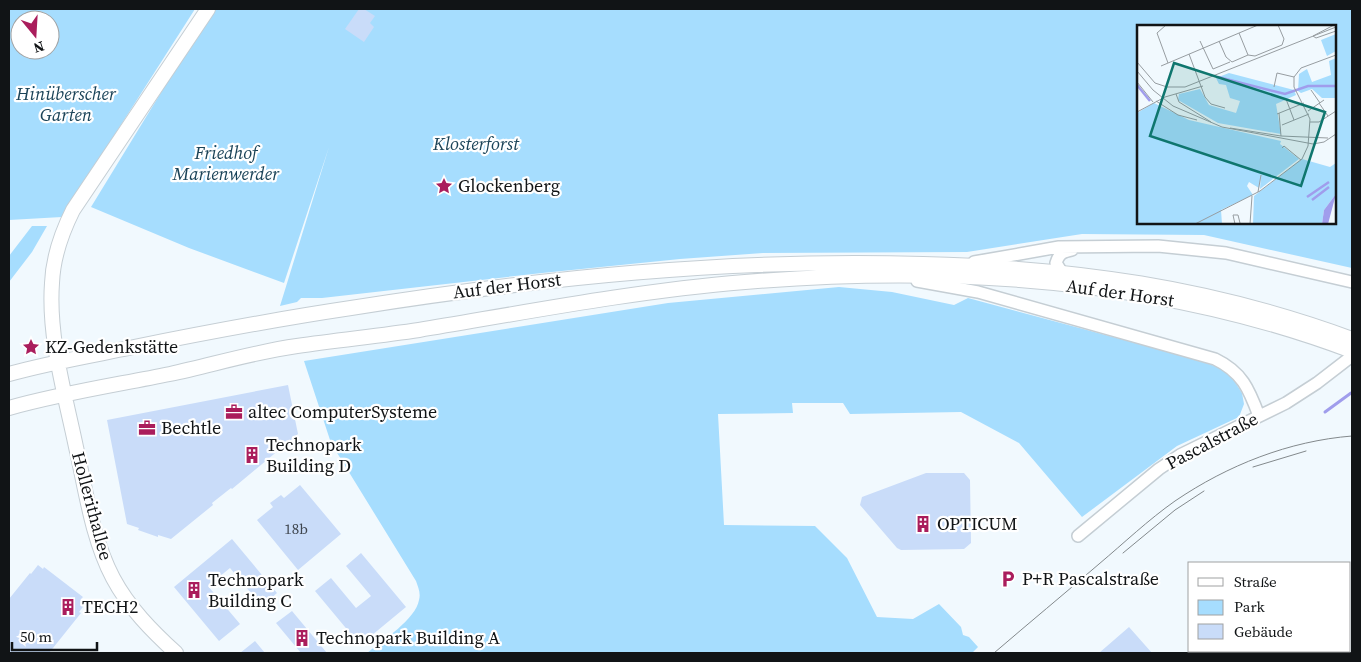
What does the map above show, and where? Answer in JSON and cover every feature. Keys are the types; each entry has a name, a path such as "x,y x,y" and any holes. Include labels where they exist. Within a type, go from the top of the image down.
{"street":[{"name":"Hollerithallee","path":"176,653 134,610 113,579 96,536 59,362 52,306 52,282 56,259 73,210 208,9"},
{"name":"Auf der Horst","path":"961,265 1059,247 1130,245 1190,248 1226,253 1352,282"},
{"name":"Auf der Horst","path":"1061,272 1056,263 1061,254 1084,246"},
{"name":"Auf der Horst","path":"9,374 151,343 291,317 407,299 610,274 802,263 882,262 1061,272 1182,290 1262,309 1346,341 1352,351"},
{"name":"Auf der Horst","path":"9,408 293,346 410,331 615,298 742,282 881,275 973,277 1099,288 1182,302 1346,341"},
{"name":"Auf der Horst","path":"881,275 978,292 1215,359 1234,371 1245,383 1259,416"},
{"name":"Pascalstraße","path":"1078,536 1159,469 1180,455 1286,403 1317,383 1352,356"}],"green space":[{"name":"Hinüberscher Garten","path":"9,9 195,9 62,217 9,220"},
{"name":"Klosterforst","path":"215,9 1352,9 1352,268 1204,235 1082,234 967,252 763,253 680,259 322,298 301,298 297,302 280,306 329,147 284,283 189,248 91,207 195,37"},
{"path":"32,226 47,226 32,252 9,282 9,256"},
{"path":"839,287 892,292 954,305 968,298 1199,360 1225,370 1242,393 1244,404 1239,417 1177,446 1082,517 1019,443 961,412 850,414 843,403 792,403 793,413 718,414 724,525 815,526 847,558 877,617 913,619 939,604 961,627 963,635 969,637 978,647 972,653 367,653 398,629 412,615 419,600 419,590 416,581 331,443 304,361 668,303"}],"building":[{"path":"359,9 364,9 375,16 370,23 374,27 364,42 345,29"},
{"name":"Technopark Building D","path":"288,385 298,434 232,489 212,503 213,505 171,539 158,535 158,537 127,524 107,420"},
{"name":"OPTICUM","path":"926,473 964,473 970,480 971,543 964,549 901,550 897,548 860,505 862,497"},
{"path":"300,485 341,534 298,570 257,520 273,507 270,503 281,495 284,498"},
{"name":"Technopark Building C","path":"232,539 277,593 262,606 230,568 208,586 240,624 219,641 174,587"},
{"path":"361,553 406,607 360,645 315,591 331,578 356,608 371,596 346,566"},
{"name":"TECH2","path":"38,565 43,569 44,567 83,597 81,599 86,603 79,612 81,613 49,653 9,653 9,599"},
{"name":"Technopark Building A","path":"292,611 327,653 301,653 276,623"},
{"path":"1129,627 1152,653 1099,653"},
{"name":"Technopark Building A","path":"255,641 265,653 240,653"}],"waterway":[{"path":"1325,412 1351,393"}],"tram line":[{"path":"994,653 1146,524 1195,488 1238,466 1282,449 1305,443 1352,436"},
{"path":"1253,467 1306,451"},
{"path":"1123,553 1175,510 1204,491"}],"place":[{"name":"Glockenberg","path":"444,186"},
{"name":"KZ-Gedenkstätte","path":"31,347"},
{"name":"altec ComputerSysteme","path":"234,412"},
{"name":"Bechtle","path":"147,428"},
{"name":"Technopark Building D","path":"252,455"},
{"name":"OPTICUM","path":"923,524"},
{"name":"P+R Pascalstraße","path":"1008,579"},
{"name":"Technopark Building C","path":"194,590"},
{"name":"TECH2","path":"68,607"},
{"name":"Technopark Building A","path":"302,638"}],"park label":[{"name":"Friedhof Marienwerder","path":"226,163"}]}
